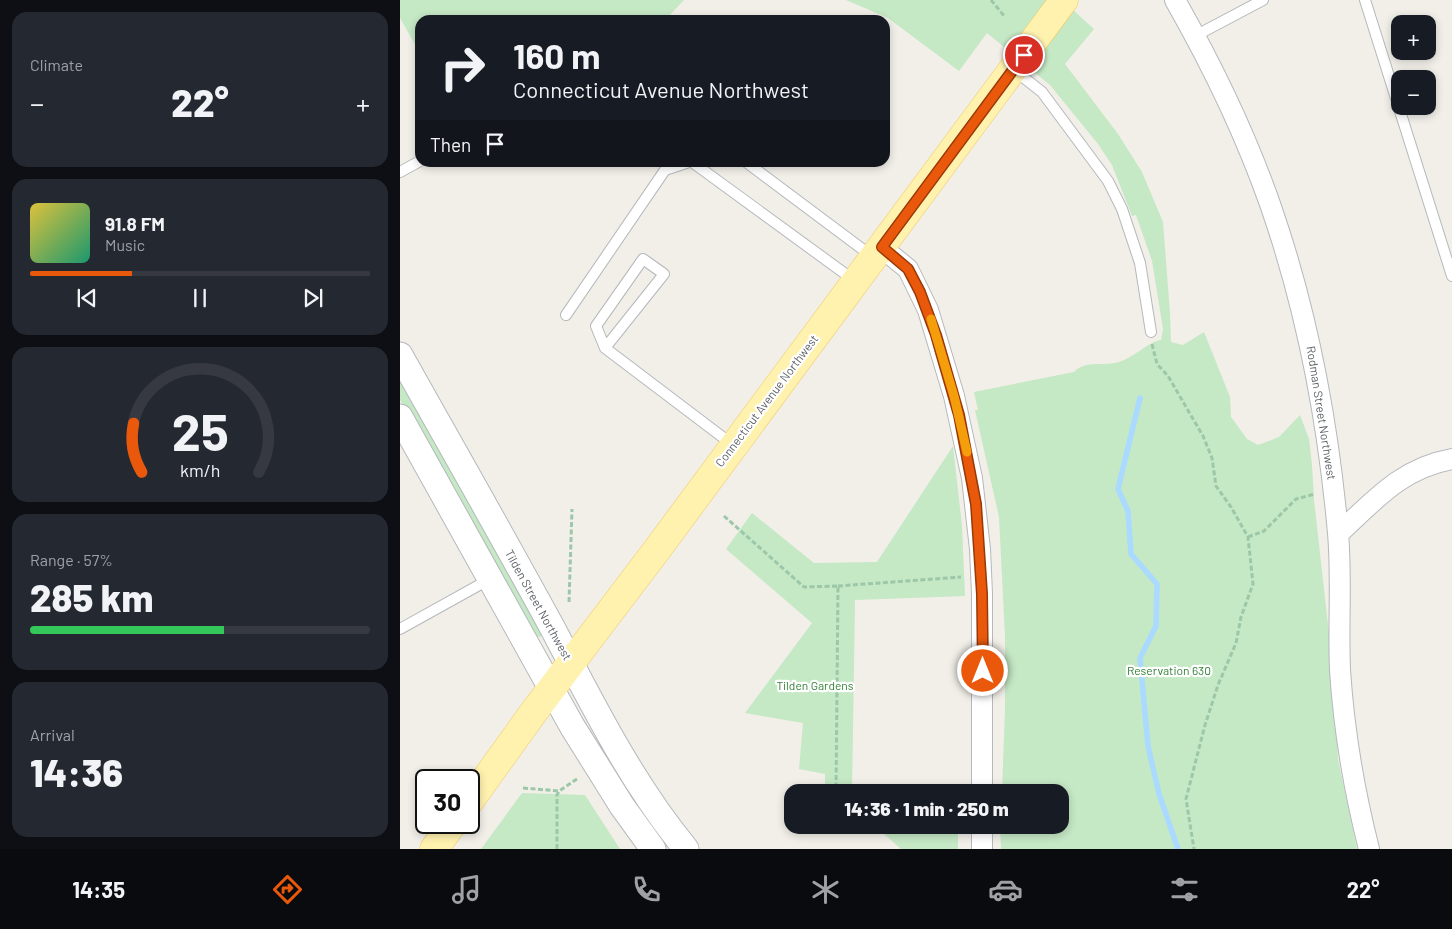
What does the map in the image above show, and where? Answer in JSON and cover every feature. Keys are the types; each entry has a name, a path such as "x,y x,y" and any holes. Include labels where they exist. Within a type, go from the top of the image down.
{"main road":[{"name":"Connecticut Avenue Northwest","path":"480,787 1064,0"},
{"path":"434,849 445,834"}],"street":[{"name":"Rodman Street Northwest","path":"1175,0 1218,80 1270,203 1293,277 1319,389 1338,534 1342,698 1352,775 1369,849"},
{"path":"878,252 908,269 928,310 954,396 972,478 979,540 982,594 982,784"},
{"name":"Tilden Street Northwest","path":"400,354 571,663 601,721 637,781 686,849"},
{"path":"400,417 594,763 653,849"},
{"path":"1338,534 1383,491 1400,479 1427,466 1452,459"},
{"path":"982,834 982,849"}],"lane":[{"path":"1196,36 1263,0"},
{"path":"1365,0 1452,276"},
{"path":"1013,69 1042,92 1108,181 1122,209 1140,263 1152,332"},
{"path":"400,172 415,164"},
{"path":"566,315 666,170 675,167"},
{"path":"697,167 856,282"},
{"path":"753,167 878,252"},
{"path":"605,348 664,274 643,259 596,326 605,348 734,445"},
{"path":"400,629 490,579"}],"path":[{"path":"991,0 1005,17"},
{"path":"1152,332 1152,350 1157,364 1168,376 1203,436 1212,458 1216,486 1231,507 1248,537 1253,584 1240,617 1236,643 1218,685 1205,725 1186,799 1194,849"},
{"path":"1248,537 1264,531 1296,498 1333,489"},
{"path":"569,602 572,509"},
{"path":"724,516 804,586 838,586 961,577"},
{"path":"836,784 838,586"},
{"path":"523,788 558,791 577,779"},
{"path":"557,849 558,791"}],"green space":[{"path":"400,0 684,0 670,15 415,15 415,44 400,18"},
{"name":"Reservation 630","path":"846,0 1062,0 1094,29 1065,64 1118,134 1142,172 1163,222 1171,342 1183,345 1204,332 1230,397 1231,417 1247,439 1258,445 1279,437 1300,415 1309,439 1335,687 1338,759 1357,849 1001,849 1000,834 1069,834 1069,784 1002,784 1005,636 999,517 975,410 978,410 974,392 1074,372 1090,364 1119,362 1152,343 1161,340 1163,329 1152,261 1136,215 1132,216 1112,165 1098,144 1050,85 987,33 959,71 890,19 890,15 881,15"},
{"path":"400,357 546,629 541,637 533,636 523,623 400,400"},
{"name":"Tilden Gardens","path":"953,446 962,526 965,596 855,600 852,784 825,784 825,774 799,769 803,723 745,713 812,623 726,549 752,513 814,563 877,562"},
{"path":"522,793 585,795 620,849 481,849"},
{"path":"884,834 958,834 958,849 901,849"}],"waterway":[{"path":"1140,398 1118,489 1128,511 1131,554 1157,584 1156,626 1140,658 1148,746 1159,794 1178,849"}],"slow traffic":[{"path":"931,319 954,396 967,452"}],"route":[{"path":"983,671 982,594 976,504 959,415 936,335 920,292 908,269 882,247 1024,55"}]}
